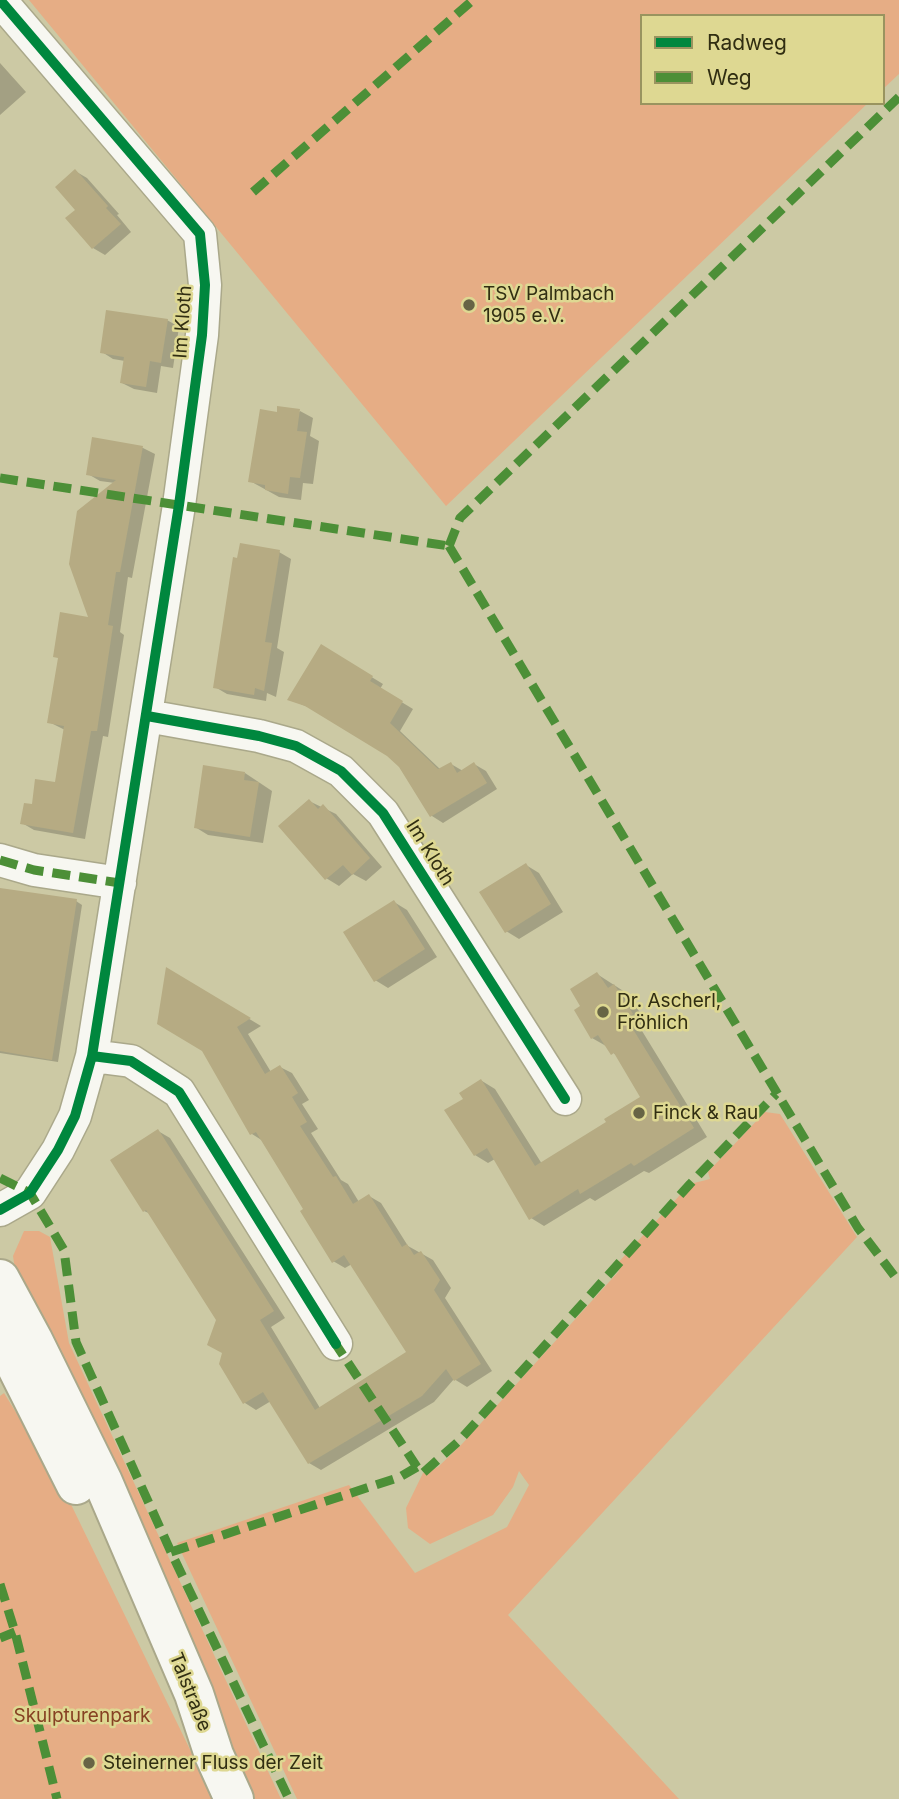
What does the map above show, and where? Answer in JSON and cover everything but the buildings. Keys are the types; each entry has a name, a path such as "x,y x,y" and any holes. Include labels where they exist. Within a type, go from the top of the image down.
{"main road":[{"name":"Talstraße","path":"0,1279 40,1352 103,1482 194,1694 214,1755"},
{"name":"Talstraße","path":"0,1334 114,1560 181,1702 214,1755"},
{"path":"214,1755 234,1799"}],"street":[{"name":"Im Kloth","path":"0,0 200,234 205,285 202,335 147,716 92,1056 75,1116 58,1150 30,1193 0,1210"},
{"name":"Im Kloth","path":"147,716 296,746 341,771 383,813 565,1099"},
{"path":"0,860 34,870 120,883"},
{"path":"92,1056 131,1061 179,1091 336,1344"}],"green space":[{"name":"TSV Palmbach 1905 e.V.","path":"29,0 899,0 899,74 885,87 885,14 640,14 640,105 866,105 446,506"},
{"path":"765,1112 780,1114 857,1237 508,1615 679,1799 297,1799 177,1543 349,1485 415,1573 507,1527 529,1485 519,1471 513,1487 493,1515 430,1544 408,1528 406,1508 423,1473 438,1467 462,1444 619,1271 616,1265 690,1184 710,1179 708,1172"},
{"path":"24,1231 39,1231 50,1237 69,1343 281,1799 247,1799 17,1283 13,1256"},
{"name":"Skulpturenpark","path":"4,1393 64,1490 214,1799 0,1799 0,1396"}],"marked path":[{"path":"253,192 473,0"},
{"path":"449,546 460,518 899,97"},
{"path":"0,478 449,546"},
{"path":"449,546 858,1228 899,1282"},
{"path":"0,860 34,870 120,883"},
{"path":"171,1552 400,1477 417,1467 423,1473 460,1440 690,1184 776,1094"},
{"path":"0,1178 30,1193 64,1250 76,1342 171,1552 289,1799"},
{"path":"333,1340 417,1467"},
{"path":"0,1584 15,1632 57,1799"},
{"path":"0,1638 15,1632"}],"cycle path":[{"path":"0,0 200,234 205,285 202,335 179,505 92,1056 75,1116 58,1150 30,1193 0,1210"},
{"path":"147,716 259,736 296,746 341,771 383,813 565,1099"},
{"path":"92,1056 131,1061 179,1092 336,1344"}],"place":[{"name":"TSV Palmbach 1905 e.V.","path":"469,305"},
{"name":"Dr. Ascherl, Fröhlich","path":"603,1012"},
{"name":"Finck & Rau","path":"639,1113"},
{"name":"Steinerner Fluss der Zeit","path":"89,1763"}]}
